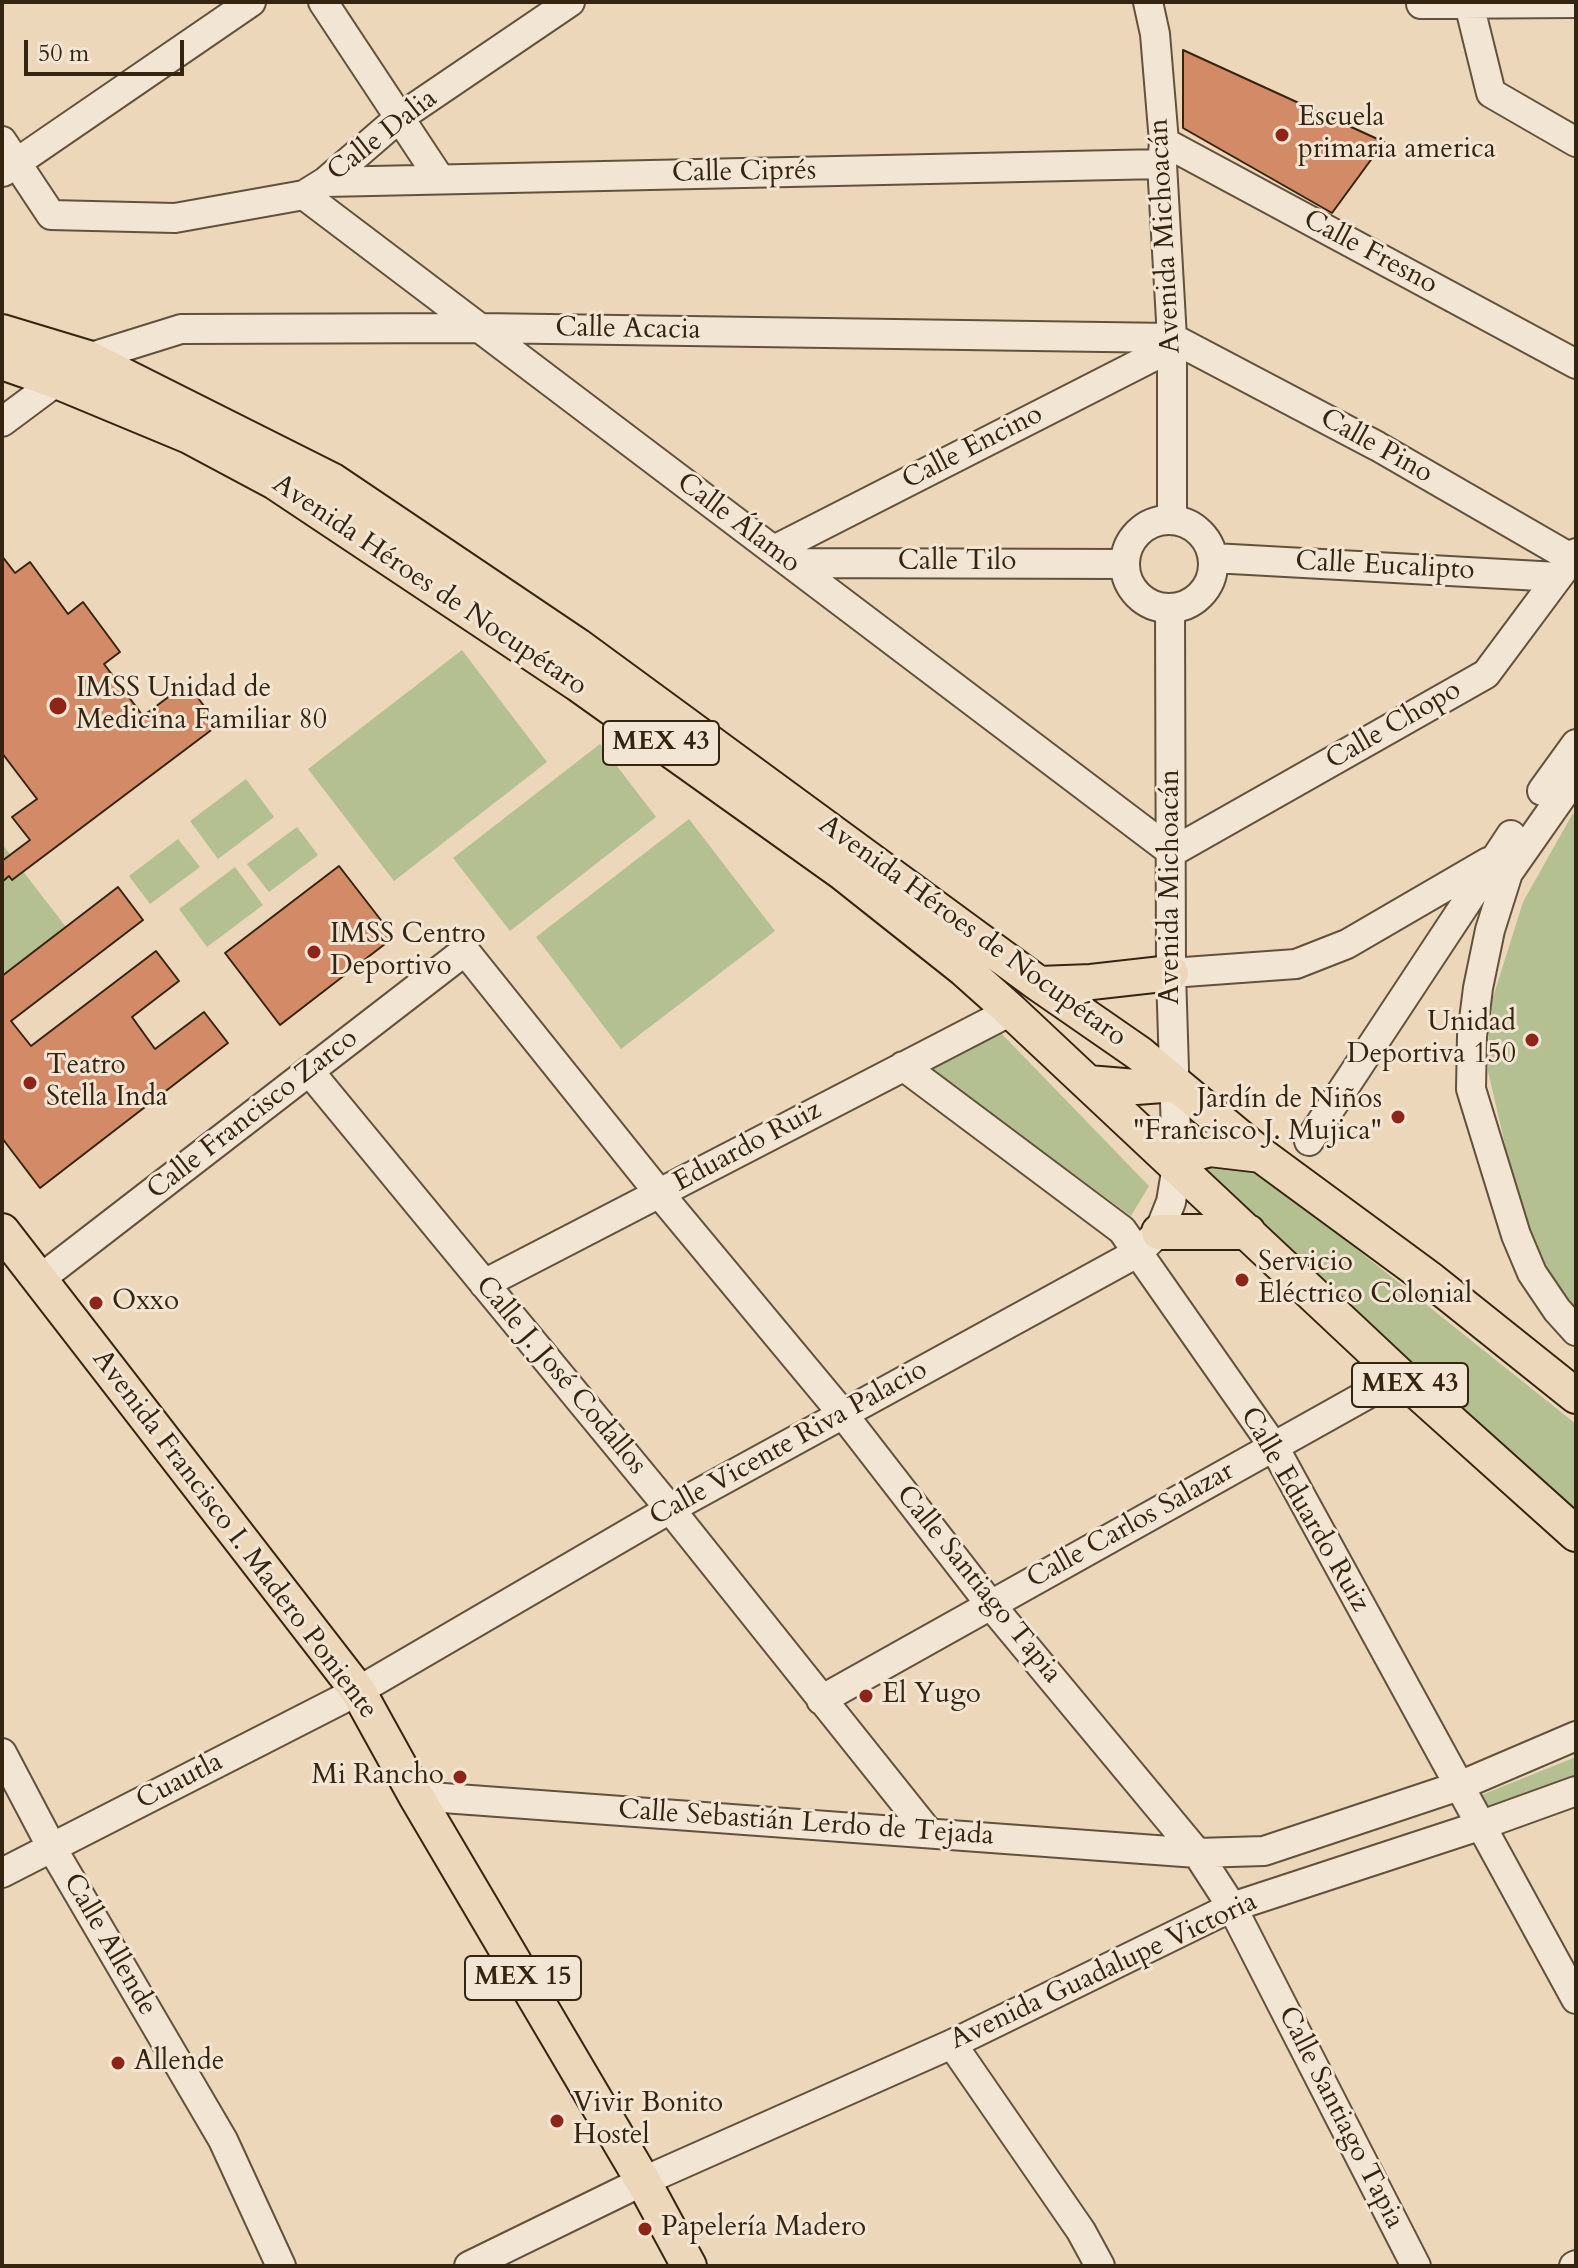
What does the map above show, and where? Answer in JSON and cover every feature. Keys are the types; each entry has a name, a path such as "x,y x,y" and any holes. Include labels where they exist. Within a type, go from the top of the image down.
{"main road":[{"name":"Avenida Héroes de Nocupétaro","path":"2,332 88,358 333,481 578,646 1039,984 1140,1054 1261,1155 1431,1280 1576,1396"},
{"name":"Avenida Héroes de Nocupétaro","path":"2,362 189,436 275,482 578,684 843,873 964,969 1011,1011 1400,1376 1576,1534"},
{"path":"1039,984 1171,973"},
{"path":"1088,1083 1136,1087 1176,1084"},
{"path":"1177,1166 1196,1153 1210,1149 1261,1155"},
{"name":"Avenida Francisco I. Madero Poniente","path":"2,1231 358,1691 416,1796 643,2181 689,2266"},
{"path":"1148,1242 1248,1232"}],"street":[{"path":"7,159 251,2"},
{"path":"323,2 440,179"},
{"name":"Calle Dalia","path":"7,159 51,215 175,218 315,189 399,118 570,2"},
{"name":"Avenida Michoacán","path":"1148,2 1155,34 1172,342 1172,519"},
{"path":"1421,4 1576,3"},
{"path":"1469,4 1491,93 1576,142"},
{"name":"Calle Ciprés","path":"315,189 440,179 1163,153"},
{"name":"Calle Fresno","path":"1163,153 1576,364"},
{"name":"Calle Álamo","path":"315,189 480,328 1172,852"},
{"name":"Calle Acacia","path":"88,358 181,329 480,328 1172,342"},
{"name":"Calle Encino","path":"782,556 1172,342"},
{"name":"Calle Pino","path":"1172,342 1377,446 1570,563"},
{"path":"2,422 88,358"},
{"path":"1157,520 1187,522 1208,543 1213,558 1207,587 1185,605 1157,607 1133,590 1126,578 1126,549 1143,527 1157,520"},
{"name":"Calle Tilo","path":"782,556 1124,564"},
{"name":"Calle Eucalipto","path":"1213,558 1570,563"},
{"name":"Calle Chopo","path":"1172,852 1486,674 1570,563"},
{"name":"Avenida Michoacán","path":"1170,608 1171,973 1177,1166"},
{"path":"1309,1141 1493,859 1576,744"},
{"path":"1576,776 1508,873 1490,930 1472,1036 1471,1089 1516,1235 1532,1273 1557,1310 1576,1331"},
{"path":"1516,828 1576,799"},
{"path":"1171,973 1296,964 1347,944 1493,859"},
{"name":"Calle Francisco Zarco","path":"40,1279 465,951"},
{"name":"Calle Santiago Tapia","path":"465,951 659,1193 842,1413 990,1604 1197,1853 1232,1907 1416,2266"},
{"name":"Eduardo Ruiz","path":"484,1284 1011,1011"},
{"name":"Calle Eduardo Ruiz","path":"903,1066 1122,1230 1148,1242 1274,1447 1576,1999"},
{"name":"Calle J. José Codallos","path":"309,1071 670,1509 929,1833"},
{"path":"1148,1242 1171,1202 1177,1166"},
{"name":"Calle Vicente Riva Palacio","path":"358,1691 670,1509 1148,1242"},
{"name":"Calle Carlos Salazar","path":"821,1700 1400,1376"},
{"name":"Cuautla","path":"2,1873 358,1691"},
{"name":"Avenida Guadalupe Victoria","path":"1197,1853 1264,1851 1459,1786 1576,1736"},
{"name":"Calle Allende","path":"2,1753 52,1848 223,2140 281,2266"},
{"name":"Avenida Guadalupe Victoria","path":"469,2266 643,2181 952,2044 1232,1907 1576,1791"},
{"name":"Calle Sebastián Lerdo de Tejada","path":"416,1796 1197,1853"},
{"path":"952,2044 1081,2231 1100,2266"}],"green space":[{"path":"462,650 547,762 394,881 308,769"},
{"path":"600,744 656,817 510,931 453,858"},
{"path":"246,779 274,817 218,859 190,821"},
{"name":"Unidad Deportiva 150","path":"1573,813 1576,821 1576,1319 1529,1248 1488,1071 1489,1010 1523,902"},
{"path":"689,819 775,931 621,1049 536,937"},
{"path":"297,827 318,855 269,892 247,864"},
{"path":"178,839 200,867 150,904 129,876"},
{"path":"2,844 66,927 2,976"},
{"path":"235,867 263,905 207,947 179,909"},
{"path":"999,1031 1149,1186 1131,1216 932,1070"},
{"path":"1196,1160 1255,1168 1576,1424 1576,1516 1193,1170"},
{"path":"1576,1757 1576,1777 1484,1809 1479,1796"}],"building":[{"name":"Escuela primaria america","path":"1183,50 1384,142 1332,213 1183,128"},
{"name":"IMSS Unidad de Medicina Familiar 80","path":"2,556 15,573 30,562 68,614 83,602 120,652 104,664 143,716 187,683 218,725 12,880 9,876 2,882 2,861 30,840 12,817 37,799 2,753"},
{"path":"339,866 394,937 280,1025 225,953"},
{"path":"118,887 143,920 11,1021 31,1046 156,951 179,981 132,1017 155,1049 204,1012 228,1043 40,1188 2,1138 2,976"}],"place":[{"name":"Escuela primaria america","path":"1282,135"},
{"name":"IMSS Unidad de Medicina Familiar 80","path":"58,706"},
{"name":"IMSS Centro Deportivo","path":"314,952"},
{"name":"Unidad Deportiva 150","path":"1532,1040"},
{"name":"Teatro Stella Inda","path":"30,1083"},
{"name":"Jardín de Niños \"Francisco J. Mujica\"","path":"1398,1117"},
{"name":"Servicio Eléctrico Colonial","path":"1242,1280"},
{"name":"Oxxo","path":"96,1303"},
{"name":"El Yugo","path":"866,1696"},
{"name":"Mi Rancho","path":"460,1777"},
{"name":"Allende","path":"118,2063"},
{"name":"Vivir Bonito Hostel","path":"557,2121"},
{"name":"Papelería Madero","path":"645,2229"}]}
